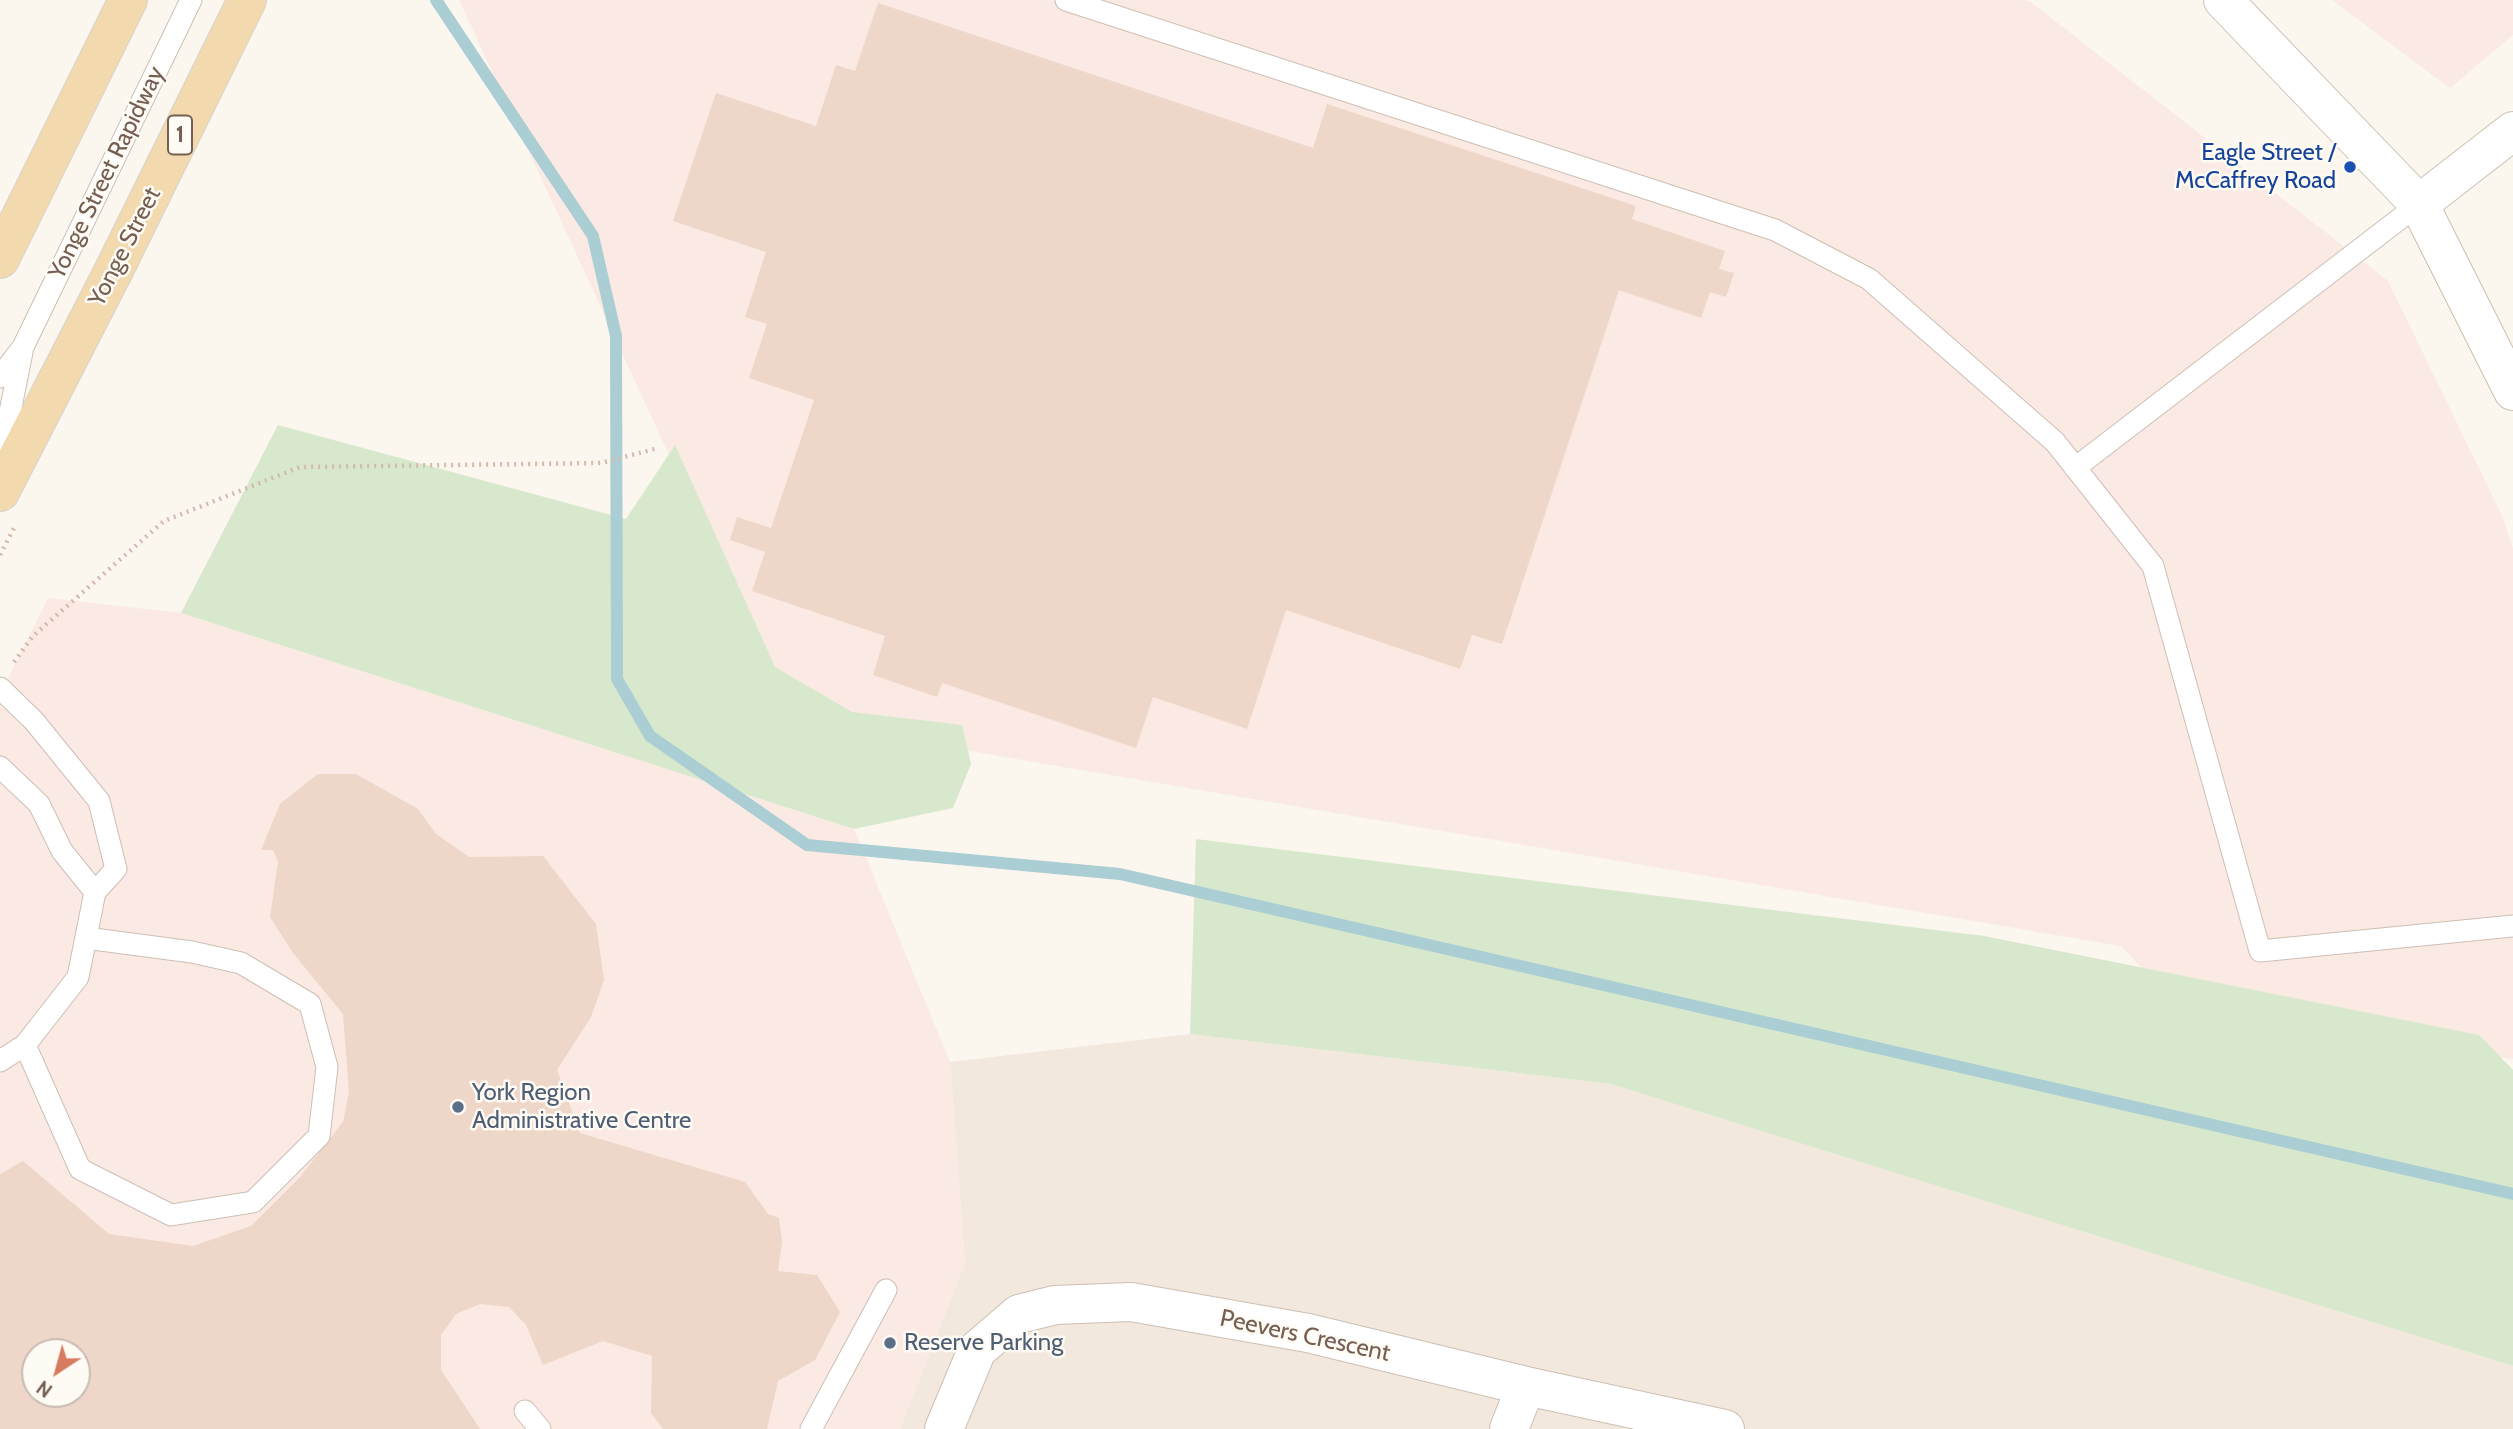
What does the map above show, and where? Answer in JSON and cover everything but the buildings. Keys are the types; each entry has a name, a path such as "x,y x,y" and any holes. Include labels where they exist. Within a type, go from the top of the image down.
{"main road":[{"path":"0,259 128,0"},
{"name":"Yonge Street","path":"0,492 247,0"}],"street":[{"path":"2223,0 2418,204 2513,391"},
{"path":"2418,204 2513,131"},
{"name":"Peevers Crescent","path":"944,1429 977,1350 1019,1314 1055,1305 1131,1303 1280,1328 1526,1386 1725,1429"},
{"path":"1509,1429 1526,1386"}],"lane":[{"name":"Yonge Street Rapidway","path":"0,377 23,347 191,0"},
{"path":"1066,0 1775,230 1869,279 2055,442 2153,566 2260,951 2513,926"},
{"path":"2075,468 2418,204"},
{"name":"Yonge Street Rapidway","path":"0,441 7,427 23,347"},
{"path":"0,688 34,721 99,800 117,869 94,892 78,977 25,1045 0,1061"},
{"path":"0,767 39,804 62,851 94,892"},
{"path":"25,1045 80,1169 171,1215 253,1202 319,1136 327,1067 310,1004 241,963 192,952 86,938"},
{"path":"811,1429 886,1290"},
{"path":"525,1411 540,1429"}],"path":[{"path":"13,663 33,636 164,522 300,467 601,463 655,449"}],"shaded area":[{"path":"459,0 2025,0 2032,3 2388,281 2503,518 2513,549 2513,1059 2192,1021 2121,946 792,721"},
{"path":"2332,0 2513,0 2513,35 2450,88"},
{"path":"48,598 181,613 854,829 950,1062 965,1263 900,1429 0,1429 0,695"},
{"path":"1190,1034 1611,1084 2513,1366 2513,1429 900,1429 965,1263 950,1062"}],"green space":[{"path":"278,425 626,519 675,445 775,667 852,712 962,725 971,764 953,808 854,829 181,613"},
{"path":"1196,839 1984,936 2479,1035 2513,1070 2513,1366 1611,1084 1190,1034"}],"waterway":[{"path":"436,0 593,236 616,336 617,679 650,736 807,845 1120,874 2513,1194"}],"place":[{"name":"Eagle Street / McCaffrey Road","path":"2350,167"},
{"name":"York Region Administrative Centre","path":"458,1107"},
{"name":"Reserve Parking","path":"890,1343"}]}
